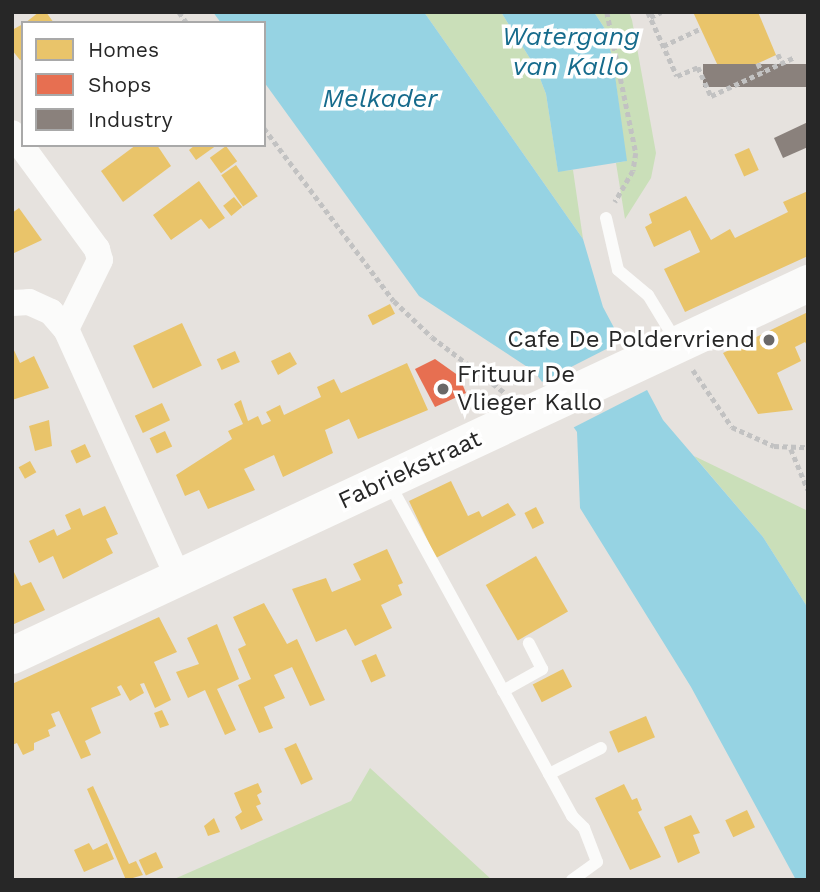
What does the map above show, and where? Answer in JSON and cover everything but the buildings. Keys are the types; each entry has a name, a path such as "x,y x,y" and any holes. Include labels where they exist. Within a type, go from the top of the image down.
{"main road":[{"name":"Fabriekstraat","path":"12,655 808,284"}],"street":[{"path":"22,147 97,249 100,260 66,329"},
{"path":"12,303 40,307 66,329 178,577"}],"lane":[{"path":"606,218 618,270 648,295 672,347"},
{"path":"388,481 572,816 584,828 597,862 572,880"},
{"path":"503,691 542,669 529,643"},
{"path":"549,774 601,748"}],"path":[{"path":"606,218 633,171 636,153 607,12"},
{"path":"661,12 649,15 677,76 698,67 711,96 794,57"},
{"path":"663,46 700,29"},
{"path":"778,54 782,63"},
{"path":"758,63 762,72"},
{"path":"266,131 394,301 530,414"},
{"path":"672,347 723,419 774,446 791,449 808,447"},
{"path":"791,449 808,490"}],"green space":[{"path":"424,12 501,12 536,68 546,94 558,171 573,170 583,239"},
{"path":"594,12 629,12 656,153 651,178 625,219 616,163 626,161 613,61 605,29"},
{"path":"694,456 808,511 808,608 763,537"},
{"path":"370,768 492,880 172,880 351,801"}],"water":[{"name":"Melkader","path":"213,12 424,12 583,239 603,307 663,420 763,537 808,608 808,880 796,880 691,687 580,508 577,432 535,372 419,296 266,85 266,21 220,21"},
{"name":"Watergang van Kallo","path":"501,12 594,12 605,29 613,61 627,161 558,172 546,94 536,68"}],"pier":[{"path":"626,339 651,388 564,432 539,383"}],"place":[{"name":"Cafe De Poldervriend","path":"769,340"},
{"name":"Frituur De Vlieger Kallo","path":"443,389"}]}
